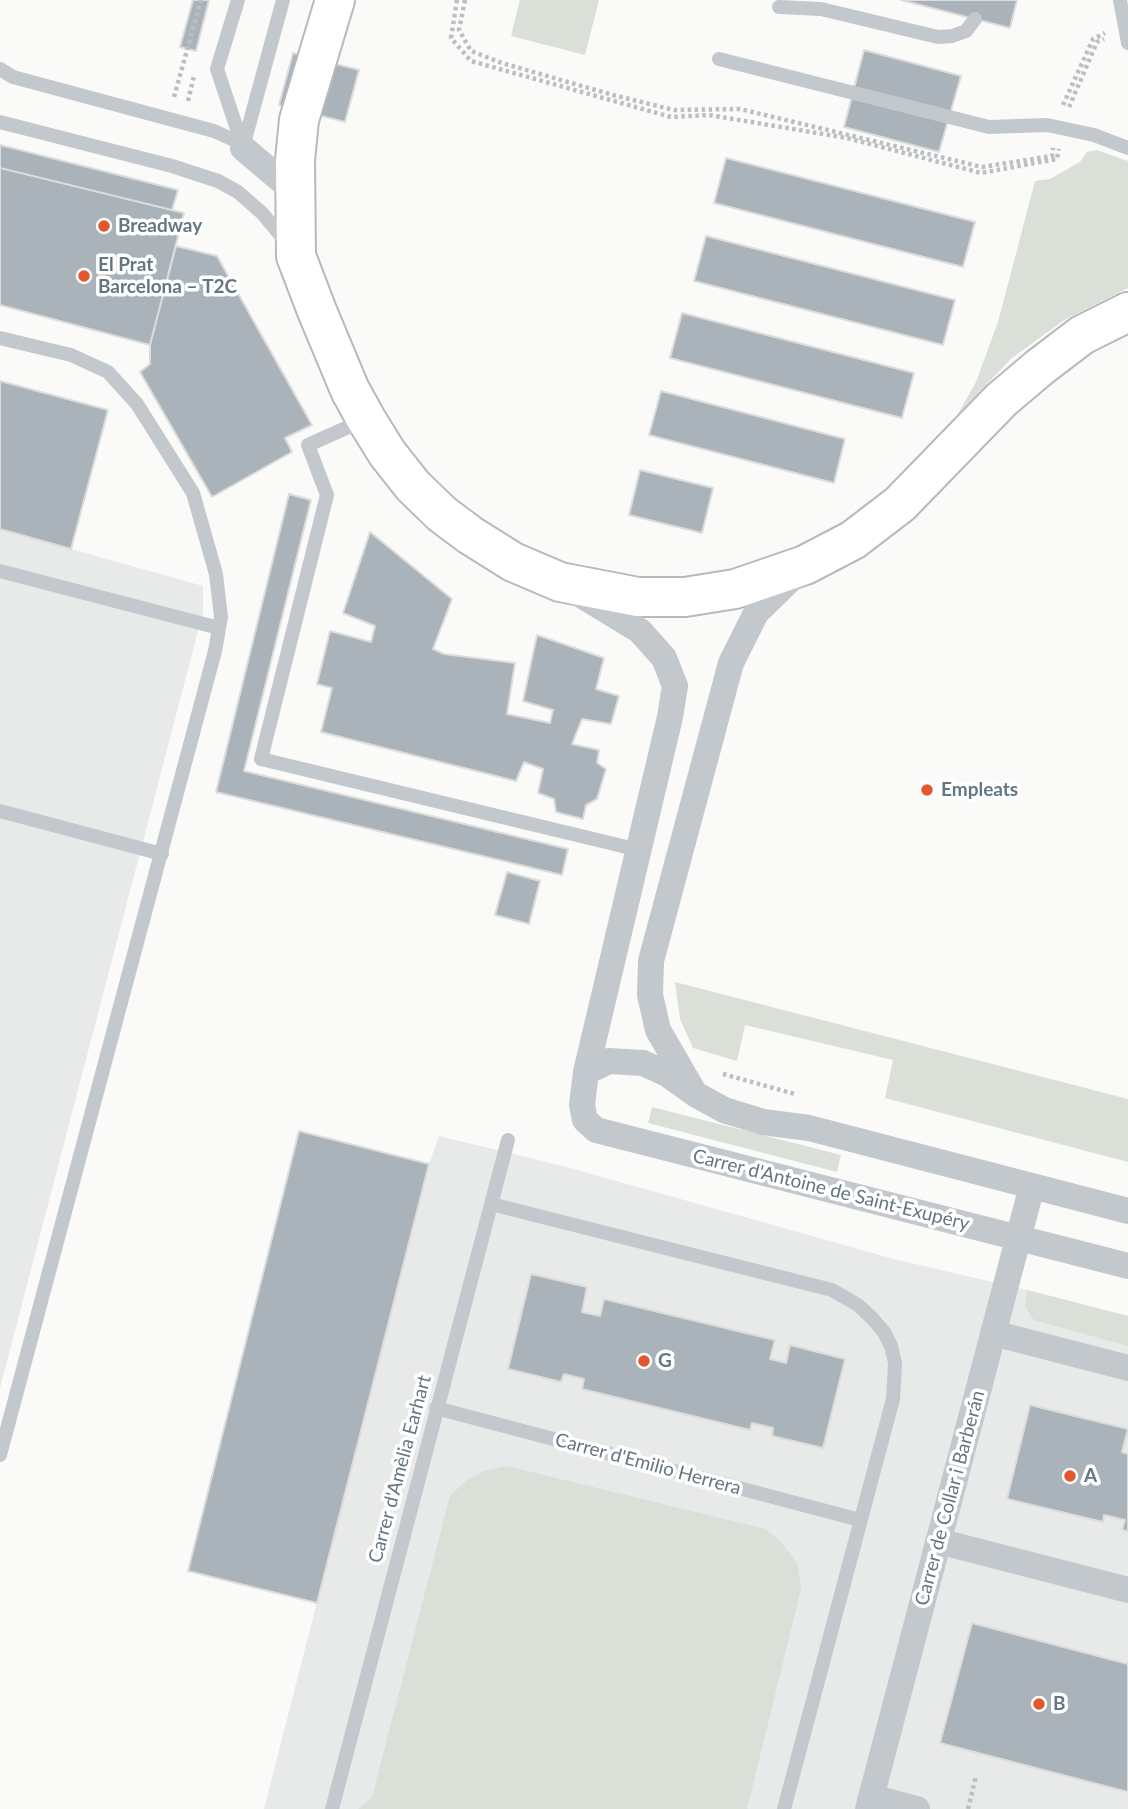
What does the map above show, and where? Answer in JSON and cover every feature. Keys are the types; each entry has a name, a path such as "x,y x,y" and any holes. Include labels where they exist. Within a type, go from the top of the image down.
{"main road":[{"path":"335,0 299,120 295,192 296,256 321,322 366,419 387,453 414,486 442,514 470,535 513,562 559,582 638,597 685,597 735,589 805,565 853,540 900,504 1001,400 1040,367 1082,335 1128,312"}],"street":[{"path":"243,148 295,192"},
{"path":"695,1094 658,1030 650,995 651,961 731,663 756,613 805,565"},
{"name":"Carrer d'Antoine de Saint-Exupéry","path":"559,582 639,631 664,658 675,686 586,1072 582,1105 585,1120 596,1130 1128,1266"},
{"path":"639,850 678,860"},
{"path":"586,1072 610,1061 643,1063 667,1074 724,1110 763,1122 809,1128 1128,1212"},
{"name":"Carrer de Collar i Barberán","path":"869,1803 1032,1186"},
{"path":"993,1333 1128,1368"},
{"path":"938,1541 1128,1590"},
{"path":"869,1803 917,1809"}],"lane":[{"path":"238,0 217,69 243,148"},
{"path":"243,148 283,0"},
{"path":"1119,0 1126,36"},
{"path":"779,7 821,9 938,37 966,31 975,19"},
{"path":"719,59 989,127 1047,125 1094,135 1128,148"},
{"path":"0,68 13,77 215,131 236,141 243,148"},
{"path":"0,122 172,166 218,181 238,192 262,212 296,256"},
{"path":"0,338 71,355 108,372 137,404 193,493 216,574 221,617 215,651 162,854 6,1412 0,1455"},
{"path":"366,419 308,445 327,495 261,759 639,850"},
{"path":"0,571 219,628"},
{"path":"0,811 162,854"},
{"name":"Carrer d'Amèlia Earhart","path":"331,1809 508,1140"},
{"path":"491,1204 832,1290 858,1305 884,1332 891,1346 895,1363 893,1399 784,1809"},
{"name":"Carrer d'Emilio Herrera","path":"436,1408 860,1520"}],"path":[{"path":"168,118 201,0"},
{"path":"457,0 451,38 471,61 671,117 709,115 847,138 981,173 1057,159 1070,100 1097,42 1126,36"},
{"path":"968,1809 976,1776"}],"shaded area":[{"path":"520,0 599,0 585,55 511,36"},
{"path":"1097,150 1128,161 1128,288 1064,320 1012,358 958,414 976,382 998,322 1035,181 1050,179 1080,162 1087,152"},
{"path":"0,529 203,586 203,612 0,1388"},
{"path":"675,982 1128,1099 1128,1162 885,1098 893,1060 745,1025 737,1061 693,1048 680,1019"},
{"path":"652,1107 841,1155 837,1172 648,1123"},
{"path":"439,1136 563,1166 894,1259 1128,1316 1128,1809 264,1809 429,1164"},
{"path":"1027,1290 1128,1316 1128,1346 1034,1320 1025,1307"},
{"path":"507,1466 765,1529 781,1542 798,1565 801,1589 747,1809 358,1809 372,1797 450,1496 466,1481 484,1471"}],"building":[{"path":"193,0 209,0 196,51 180,47"},
{"path":"901,0 1017,0 1010,28"},
{"path":"864,50 961,76 939,152 844,127"},
{"path":"293,53 359,70 345,122 279,105"},
{"path":"0,145 178,190 172,210 0,168"},
{"path":"726,158 975,222 963,267 714,203"},
{"name":"El Prat Barcelona – T2C","path":"0,168 184,213 150,345 0,305"},
{"path":"706,236 955,300 943,345 694,281"},
{"path":"176,246 217,256 312,425 285,438 292,452 212,497 140,372 150,364 150,345"},
{"path":"682,313 914,373 902,418 670,358"},
{"path":"0,381 108,410 71,549 0,529"},
{"path":"661,391 845,439 834,483 649,435"},
{"path":"640,470 713,488 702,533 629,515"},
{"path":"289,494 311,500 244,771 568,849 562,875 216,792"},
{"path":"370,532 452,599 433,649 444,654 515,663 507,714 550,723 553,710 523,701 537,635 604,658 596,689 619,696 611,724 582,719 572,744 599,750 597,763 606,769 597,799 586,805 583,819 556,812 554,799 538,793 543,769 524,762 516,781 321,732 332,688 317,684 330,631 371,642 375,626 343,613"},
{"path":"507,872 540,881 529,924 495,915"},
{"path":"299,1131 429,1164 317,1603 188,1571"},
{"name":"G","path":"531,1274 587,1287 582,1312 600,1316 604,1299 775,1340 770,1359 786,1363 790,1345 845,1359 823,1448 772,1436 773,1428 752,1423 750,1430 582,1389 584,1379 564,1374 561,1382 508,1369"},
{"name":"A","path":"1030,1405 1128,1429 1122,1452 1128,1454 1128,1531 1122,1530 1125,1520 1104,1515 1103,1522 1007,1499"},
{"name":"B","path":"972,1623 1128,1664 1128,1792 940,1743"}],"place":[{"name":"Breadway","path":"104,226"},
{"name":"El Prat Barcelona – T2C","path":"84,276"},
{"name":"Empleats","path":"927,790"},
{"name":"G","path":"644,1361"},
{"name":"A","path":"1070,1476"},
{"name":"B","path":"1039,1704"}]}
